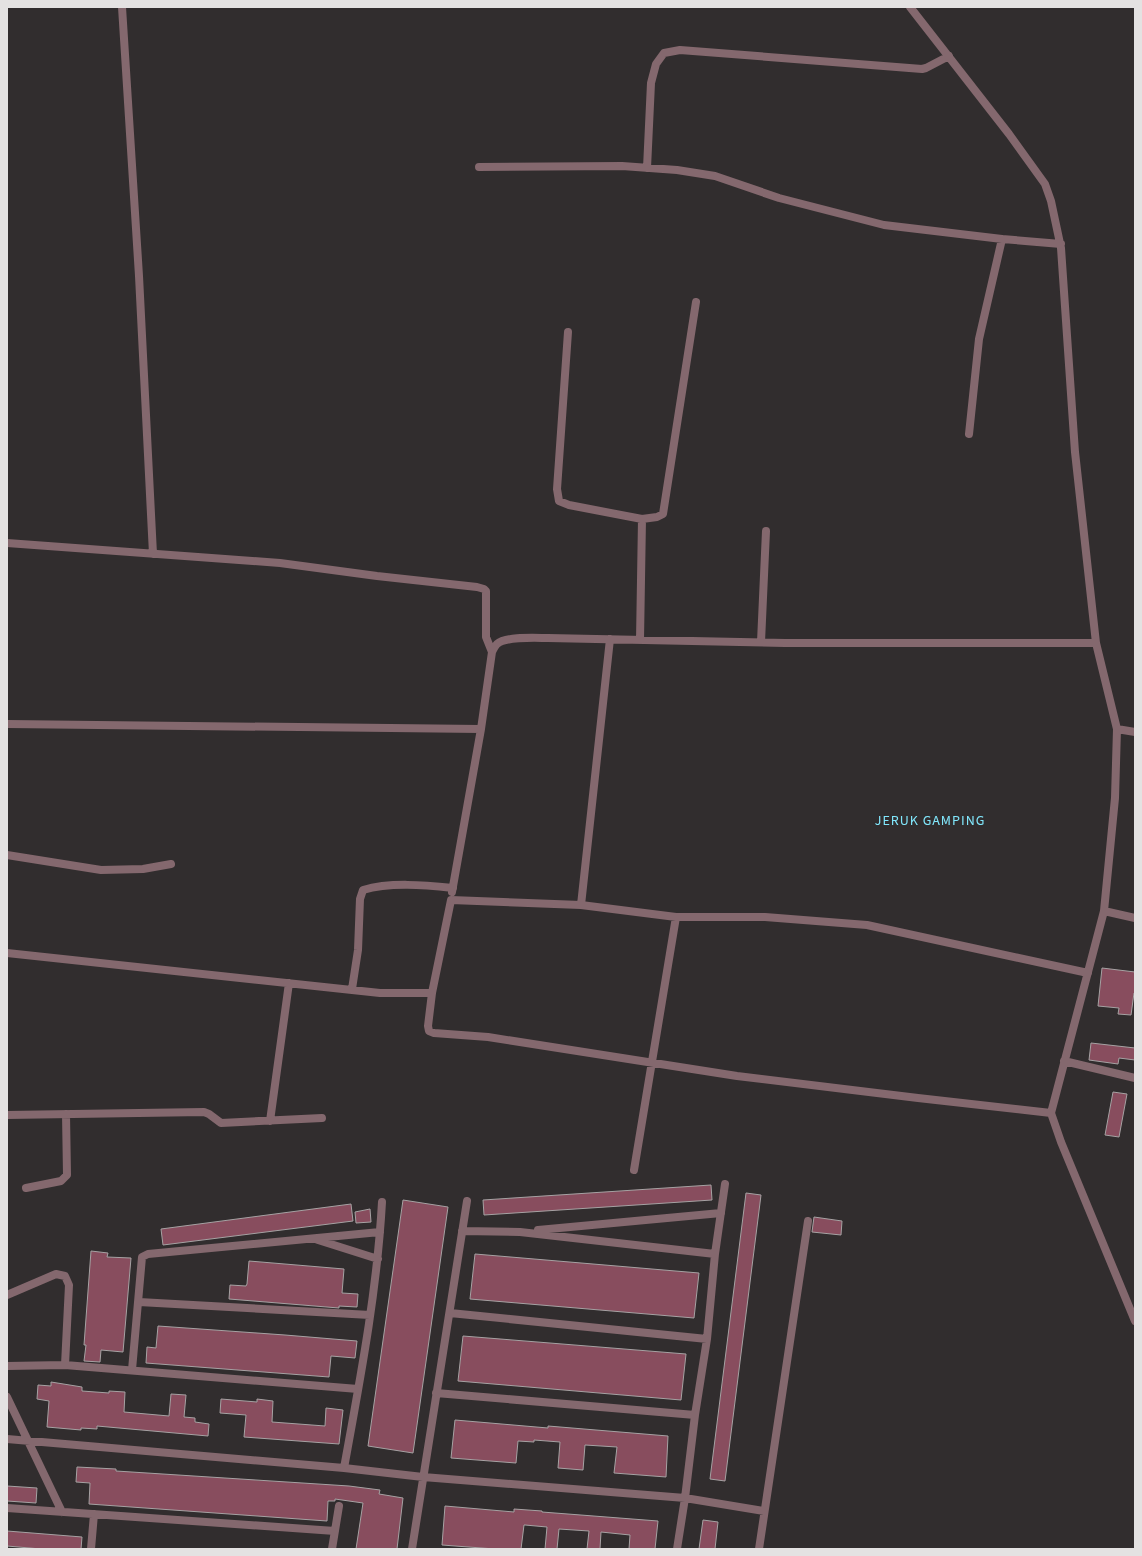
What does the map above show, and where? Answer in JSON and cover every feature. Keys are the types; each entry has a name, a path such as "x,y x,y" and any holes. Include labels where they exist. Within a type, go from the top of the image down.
{"street":[{"path":"122,7 139,268 154,554"},
{"path":"910,7 1009,134 1045,184 1052,201 1061,244 1075,452 1096,643 1119,729 1115,798 1105,912 1088,973 1067,1062 1051,1112 1061,1142 1135,1321"},
{"path":"647,168 651,83 656,64 664,53 680,50 922,70 949,56"},
{"path":"479,167 622,166 677,170 715,176 779,198 884,225 1002,239 1061,244"},
{"path":"969,434 979,339 1002,239"},
{"path":"568,332 557,489 559,500 569,505 642,520 657,517 663,514 696,302"},
{"path":"640,640 642,520"},
{"path":"761,642 766,531"},
{"path":"7,542 280,563 484,588 487,598 486,637 492,652"},
{"path":"1051,1112 753,1078 488,1037 434,1033 429,1031 428,1026 432,993 451,900 481,729 492,652 498,644 505,640 548,638 761,642 1096,643"},
{"path":"580,905 610,639"},
{"path":"7,724 481,729"},
{"path":"1119,729 1134,732"},
{"path":"7,855 101,870 143,869 171,864"},
{"path":"352,989 358,950 360,899 363,890 419,884 453,888"},
{"path":"451,900 580,905 676,917 765,917 867,926 1088,973"},
{"path":"1105,912 1135,918"},
{"path":"634,1170 676,917"},
{"path":"7,953 380,992 432,993"},
{"path":"270,1122 289,983"},
{"path":"1067,1062 1135,1078"},
{"path":"7,1115 204,1112 221,1123 270,1122 322,1118"},
{"path":"26,1188 61,1181 67,1175 66,1114"},
{"path":"677,1549 695,1414 707,1339 725,1184"},
{"path":"344,1468 378,1259 382,1202"},
{"path":"412,1549 467,1202"},
{"path":"462,1232 520,1232 721,1214"},
{"path":"759,1549 808,1222"},
{"path":"132,1370 139,1302 140,1263 142,1257 148,1254 380,1232"},
{"path":"520,1232 716,1254"},
{"path":"314,1239 378,1259"},
{"path":"7,1295 56,1274 65,1276 69,1286 65,1365"},
{"path":"139,1302 370,1315"},
{"path":"450,1313 707,1339"},
{"path":"7,1366 65,1365 358,1389"},
{"path":"436,1393 695,1414"},
{"path":"7,1397 62,1512"},
{"path":"7,1439 344,1468 423,1477 685,1498 764,1511"},
{"path":"332,1549 339,1506"},
{"path":"7,1508 335,1531"},
{"path":"91,1549 94,1514"}],"building":[{"path":"1102,968 1135,972 1135,993 1131,1015 1118,1014 1119,1008 1098,1006"},
{"path":"1091,1043 1135,1048 1135,1060 1119,1058 1118,1064 1089,1060"},
{"path":"1113,1092 1127,1094 1119,1137 1105,1135"},
{"path":"711,1185 712,1200 484,1215 483,1200"},
{"path":"746,1193 761,1195 725,1481 710,1479"},
{"path":"403,1200 448,1207 413,1453 368,1446"},
{"path":"351,1204 353,1221 163,1245 161,1229"},
{"path":"370,1209 371,1222 356,1223 355,1212"},
{"path":"814,1217 842,1221 841,1235 812,1232"},
{"path":"91,1251 108,1253 107,1257 131,1258 123,1352 101,1350 100,1362 84,1361"},
{"path":"475,1254 699,1273 694,1318 470,1299"},
{"path":"249,1261 344,1269 342,1293 358,1294 357,1307 339,1306 339,1308 229,1299 230,1285 246,1286"},
{"path":"158,1326 357,1341 355,1358 331,1356 329,1377 146,1363 147,1347 156,1348"},
{"path":"463,1336 686,1354 681,1400 458,1381"},
{"path":"51,1382 82,1387 82,1391 109,1393 109,1391 125,1392 124,1412 169,1416 171,1394 186,1395 184,1417 195,1418 195,1422 209,1424 208,1436 97,1426 97,1429 81,1428 81,1430 47,1427 49,1401 37,1399 38,1385 51,1386"},
{"path":"221,1399 257,1402 257,1399 273,1401 272,1422 325,1426 326,1408 343,1410 339,1444 244,1437 246,1415 220,1413"},
{"path":"455,1420 668,1436 666,1477 614,1473 617,1447 585,1445 583,1470 558,1468 560,1442 534,1440 534,1442 518,1441 516,1463 451,1458"},
{"path":"77,1467 116,1469 116,1471 349,1486 380,1490 379,1494 403,1498 397,1549 356,1549 363,1503 335,1499 335,1501 328,1501 327,1521 89,1504 90,1483 76,1482"},
{"path":"7,1486 37,1488 36,1503 7,1501"},
{"path":"445,1506 514,1512 514,1509 658,1521 655,1549 629,1549 630,1535 601,1532 600,1549 587,1549 589,1531 559,1529 557,1549 545,1549 547,1527 525,1525 521,1549 495,1549 442,1545"},
{"path":"703,1520 718,1522 715,1549 699,1549"},
{"path":"7,1531 82,1537 81,1549 41,1549 7,1546"}],"district":[{"name":"JERUK GAMPING","path":"930,820"}]}
